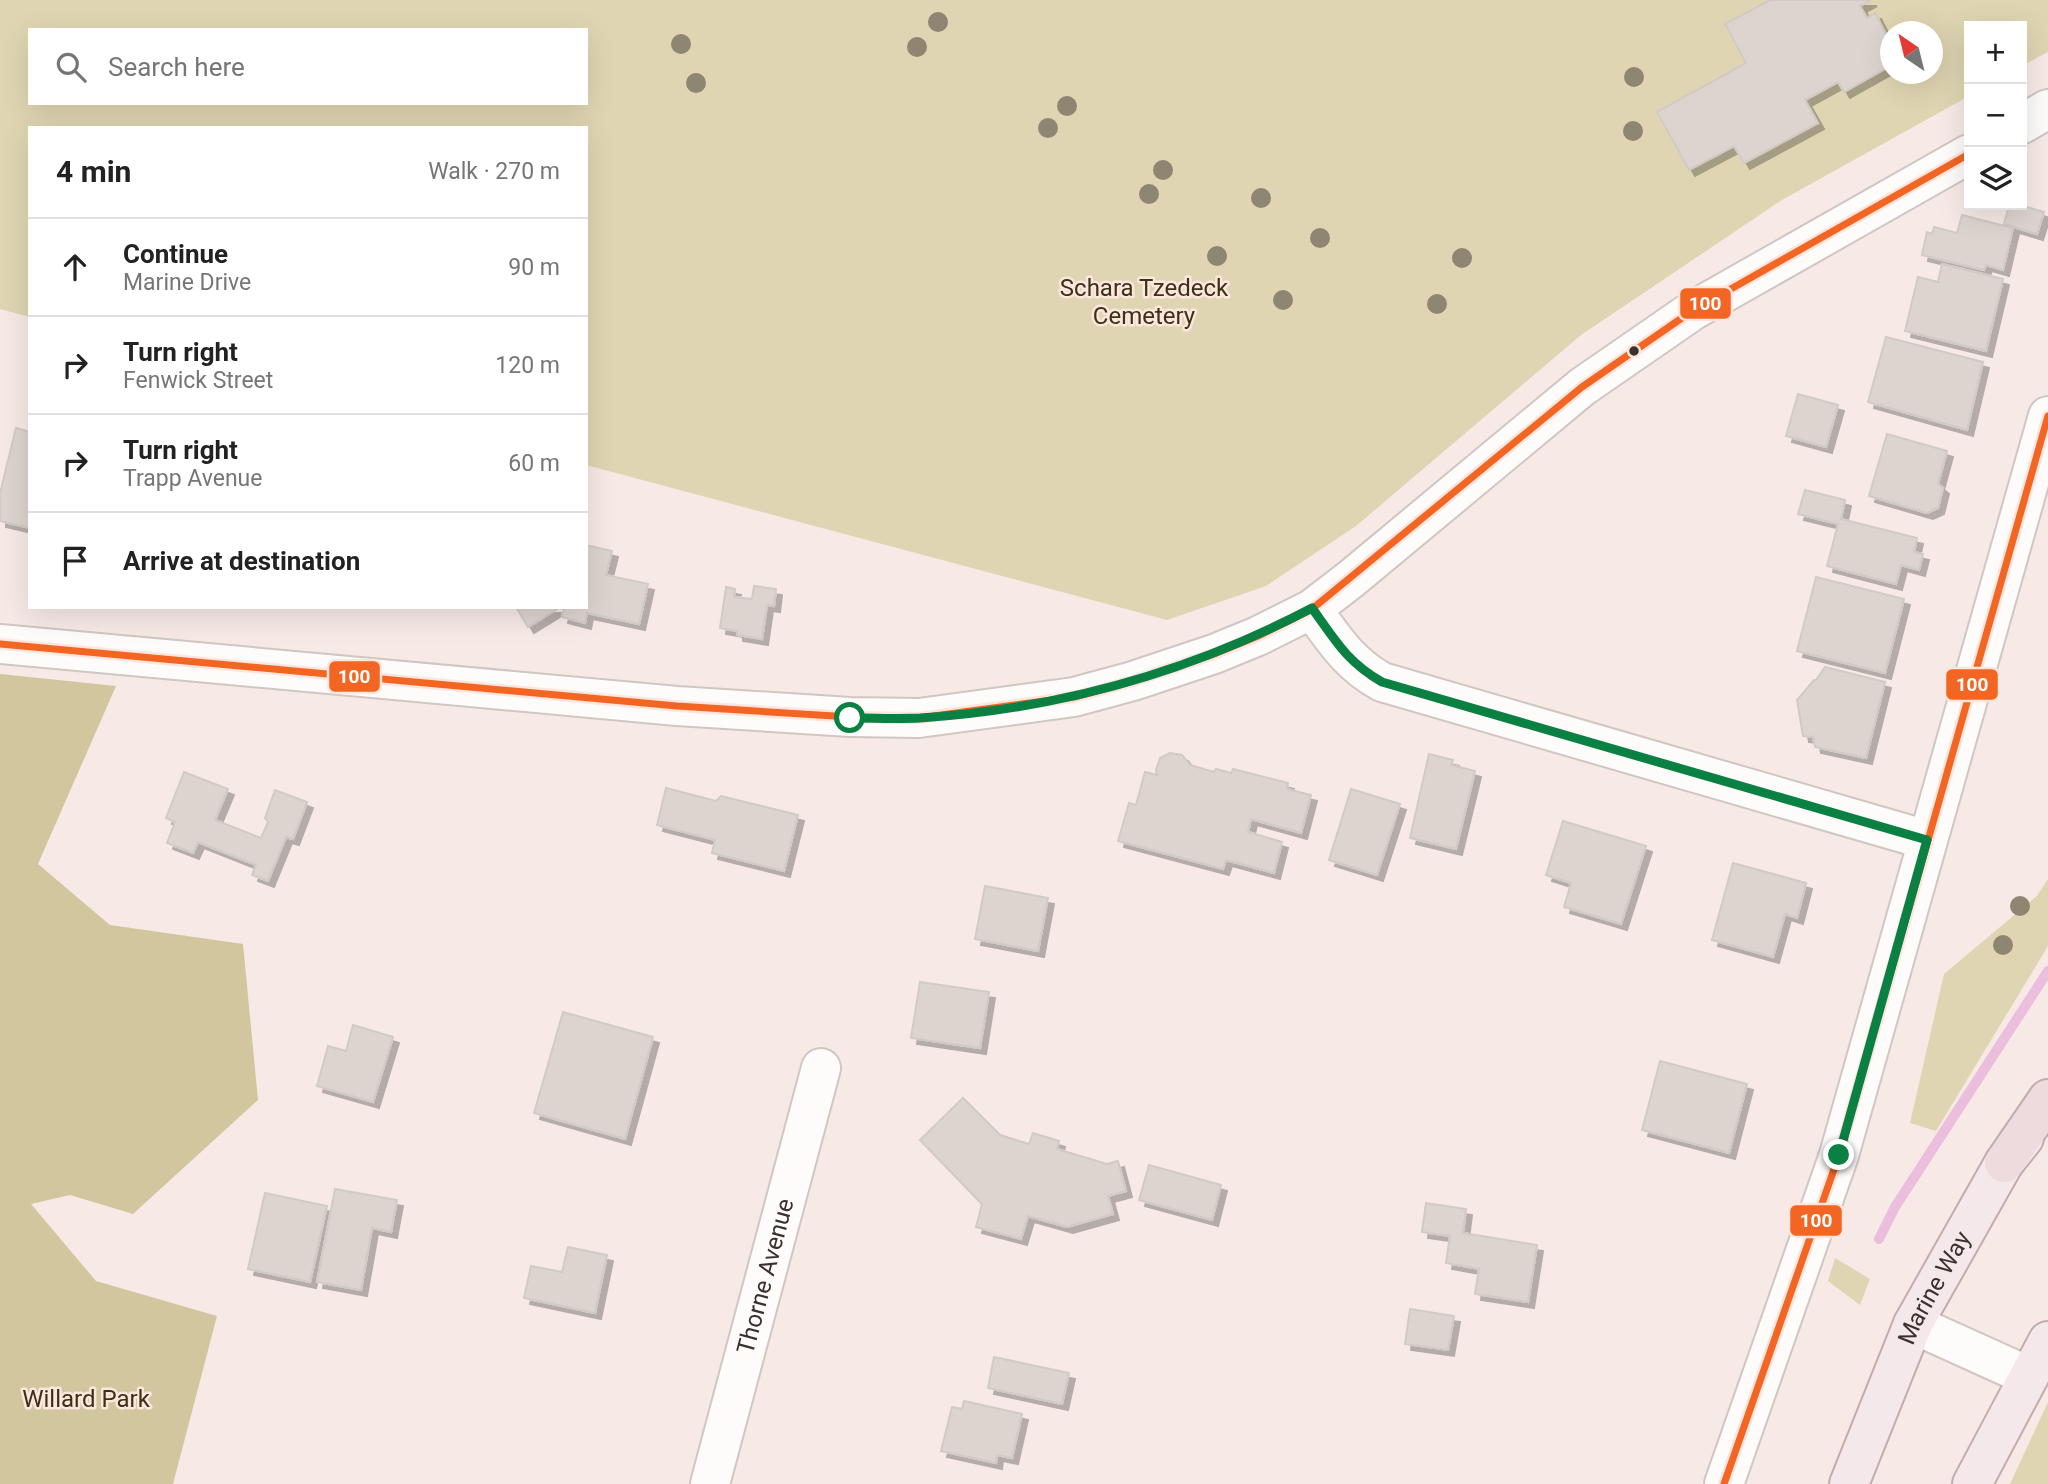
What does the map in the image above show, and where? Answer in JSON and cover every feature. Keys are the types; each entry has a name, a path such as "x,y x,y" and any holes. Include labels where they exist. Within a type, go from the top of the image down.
{"highway":[{"path":"2004,1163 2048,1099"}],"main road":[{"name":"Marine Way","path":"1849,1484 1913,1324 2004,1163 2048,1110"},
{"path":"1972,1484 2048,1341"}],"street":[{"path":"2027,121 2048,109"},
{"path":"0,644 677,706 850,718 919,718 1074,697 1214,654 1258,636 1312,608 1351,579 1582,387 1692,311 1964,157"},
{"path":"1724,1484 1839,1155 2048,416"},
{"path":"1312,608 1346,656 1362,671 1382,682 1927,840"},
{"name":"Thorne Avenue","path":"710,1484 821,1068"},
{"path":"1913,1324 2028,1376"}],"green space":[{"name":"Schara Tzedeck Cemetery","path":"0,0 2048,0 2048,52 2027,63 2027,21 1964,21 1964,99 1782,200 1581,335 1356,526 1266,586 1167,620 588,466 588,126 28,126 28,316 0,309"},
{"name":"Willard Park","path":"0,674 116,686 38,864 110,925 243,944 258,1100 133,1214 70,1195 31,1204 96,1281 217,1316 173,1484 0,1484"},
{"path":"2048,879 2048,946 1936,1131 1910,1123 1944,974 2037,896"},
{"path":"1835,1258 1870,1279 1860,1305 1828,1281"},
{"path":"2048,1402 2048,1484 2010,1484"}],"building":[{"path":"1770,0 1871,0 1860,6 1867,18 1875,13 1880,23 1880,72 1844,92 1838,82 1805,100 1818,123 1744,163 1734,146 1689,170 1657,112 1746,63 1725,24"},
{"path":"2027,207 2044,212 2037,234 2004,224 2008,210 2027,210"},
{"path":"1962,215 2013,228 2003,270 1986,265 1984,270 1922,255 1927,232 1932,234 1934,227 1957,233"},
{"path":"1942,264 2003,279 1986,351 1905,331 1918,277 1938,282"},
{"path":"1886,337 1983,362 1967,430 1868,402"},
{"path":"1798,394 1838,405 1826,447 1786,436"},
{"path":"16,428 28,431 28,528 0,521 0,493"},
{"path":"1887,434 1947,451 1938,484 1943,488 1938,508 1927,513 1869,496"},
{"path":"1805,490 1845,500 1841,519 1917,538 1914,552 1923,554 1919,570 1901,565 1896,584 1827,566 1838,524 1798,514"},
{"path":"588,545 612,551 606,575 648,584 639,624 587,613 585,623 562,617 564,609 588,609"},
{"path":"1816,577 1904,599 1885,673 1797,651"},
{"path":"754,586 776,589 774,606 767,605 762,639 737,635 737,631 720,628 726,587 735,589 734,597 752,599"},
{"path":"517,609 557,609 528,627"},
{"path":"1825,667 1885,682 1866,758 1815,747 1813,737 1803,736 1797,700"},
{"path":"1170,753 1182,755 1190,765 1214,772 1216,769 1231,773 1233,769 1288,783 1287,789 1311,795 1301,833 1251,819 1248,832 1282,842 1274,873 1226,860 1223,869 1118,841 1129,803 1136,805 1145,772 1157,775 1160,758"},
{"path":"1429,754 1453,760 1451,765 1475,771 1456,849 1410,838"},
{"path":"184,772 228,789 215,820 261,838 268,822 265,818 275,790 307,802 293,839 286,837 268,881 252,875 256,865 198,842 193,853 167,843 175,822 166,818"},
{"path":"666,788 716,801 721,796 798,815 784,871 712,853 715,840 657,825"},
{"path":"1351,789 1400,804 1377,875 1329,860"},
{"path":"1563,821 1646,846 1621,924 1564,907 1571,883 1546,875"},
{"path":"1733,863 1806,883 1797,918 1785,914 1773,957 1712,940"},
{"path":"985,886 1048,898 1038,951 975,939"},
{"path":"920,982 989,992 980,1048 911,1038"},
{"path":"563,1012 653,1037 625,1139 534,1113"},
{"path":"353,1025 393,1037 373,1102 317,1086 328,1046 346,1051"},
{"path":"1660,1061 1747,1084 1729,1153 1642,1130"},
{"path":"963,1098 1000,1135 1029,1144 1033,1133 1059,1141 1057,1149 1107,1164 1118,1161 1126,1191 1108,1196 1113,1214 1067,1227 1028,1216 1021,1239 976,1227 982,1204 920,1140"},
{"path":"1149,1165 1221,1185 1212,1220 1139,1200"},
{"path":"335,1189 397,1200 391,1232 372,1228 361,1290 317,1282"},
{"path":"265,1193 327,1206 310,1282 248,1269"},
{"path":"1426,1203 1466,1209 1463,1233 1537,1245 1528,1302 1475,1294 1479,1269 1446,1263 1450,1236 1422,1232"},
{"path":"568,1247 607,1255 595,1313 524,1298 531,1266 562,1272"},
{"path":"1410,1309 1454,1316 1448,1350 1405,1344"},
{"path":"994,1357 1069,1373 1062,1404 988,1388"},
{"path":"964,1401 1022,1414 1012,1458 997,1455 996,1463 941,1451 952,1407 962,1409"}],"waterway":[{"path":"1879,1239 1895,1207 2048,971"}],"transit line":[{"name":"100","path":"0,644 677,706 850,717 919,718 1074,697 1214,654 1312,609 1582,387 1692,311 1964,157"},
{"name":"100","path":"1724,1484 1839,1155 2048,416"}],"route":[{"path":"850,718 919,718 1074,697 1214,654 1258,636 1312,608 1346,656 1362,671 1382,682 1927,840 1839,1155"}]}
